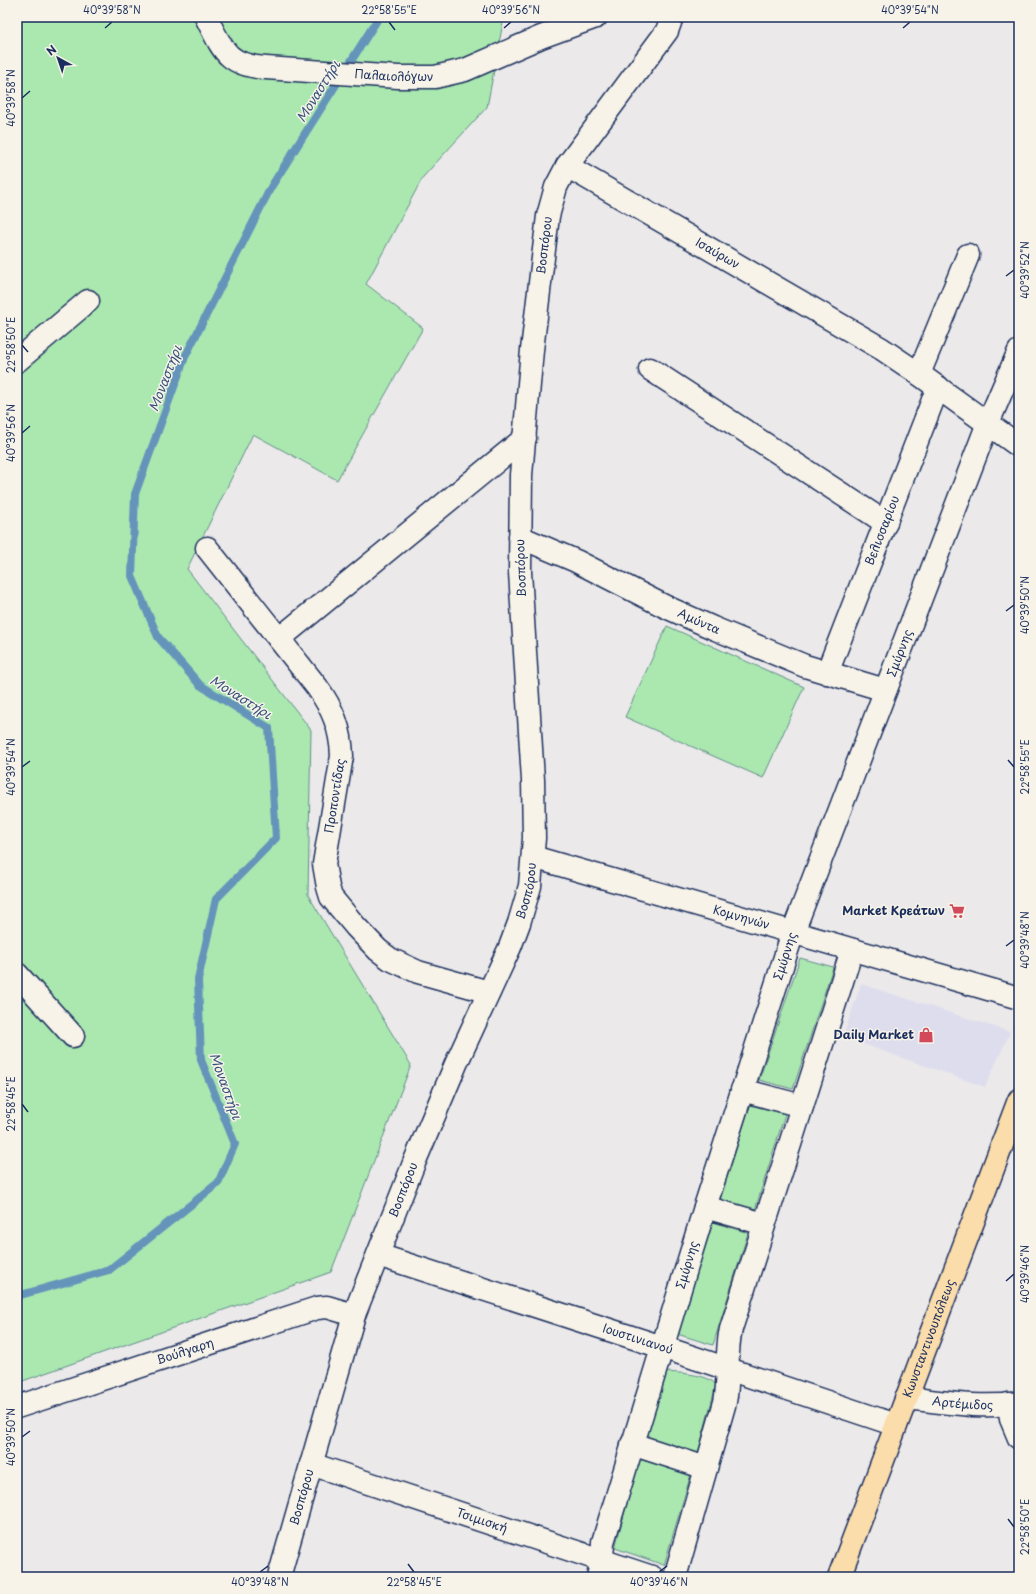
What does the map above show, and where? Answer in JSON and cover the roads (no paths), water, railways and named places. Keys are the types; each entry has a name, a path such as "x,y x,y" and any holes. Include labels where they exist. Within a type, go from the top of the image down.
{"main road":[{"name":"Κωνσταντινουπόλεως","path":"839,1577 1019,1100"}],"street":[{"name":"Παλαιολόγων","path":"206,17 226,53 236,62 245,65 255,67 413,78 445,76 465,70 540,37 596,17"},
{"path":"566,166 667,31 672,17"},
{"name":"Ισαύρων","path":"566,166 863,338 938,387 1019,446"},
{"name":"Βοσπόρου","path":"279,1577 354,1315 456,1064 520,923 530,886 533,856 533,780 520,572 522,475 534,334 548,216 556,186 566,166"},
{"path":"919,374 968,255"},
{"path":"17,361 88,301"},
{"name":"Σμύρνης","path":"600,1569 602,1542 705,1207 793,932 988,423 1019,351"},
{"path":"650,369 886,523"},
{"name":"Βελισσαρίου","path":"827,673 938,387"},
{"path":"279,639 525,438"},
{"name":"Αμύντα","path":"520,537 587,567 687,616 798,663 885,690"},
{"name":"Προποντίδας","path":"207,548 329,704 335,716 342,739 342,756 324,864 328,886 332,897 356,927 378,950 390,959 418,972 489,992"},
{"name":"Κομνηνών","path":"533,856 1019,998"},
{"path":"674,1577 725,1402 728,1386 727,1351 731,1329 852,950"},
{"path":"17,974 73,1036"},
{"path":"742,1090 802,1106"},
{"path":"705,1207 764,1224"},
{"name":"Ιουστινιανού","path":"378,1255 896,1425"},
{"name":"Βούλγαρη","path":"17,1408 317,1308 327,1307 354,1315"},
{"name":"Αρτέμιδος","path":"906,1398 974,1405 1014,1403"},
{"path":"1014,1403 1011,1419 1019,1438"},
{"path":"632,1444 706,1468"},
{"name":"Τσιμισκή","path":"311,1464 600,1569 652,1577"}],"waterway":[{"name":"Μοναστήρι","path":"17,1296 109,1270 218,1183 235,1144 201,1060 198,979 216,899 276,838 269,728 200,685 158,637 132,576 135,494 185,357 271,187 379,17"}],"place":[{"name":"Market Κρεάτων","path":"957,911"},
{"name":"Daily Market","path":"926,1035"}]}
